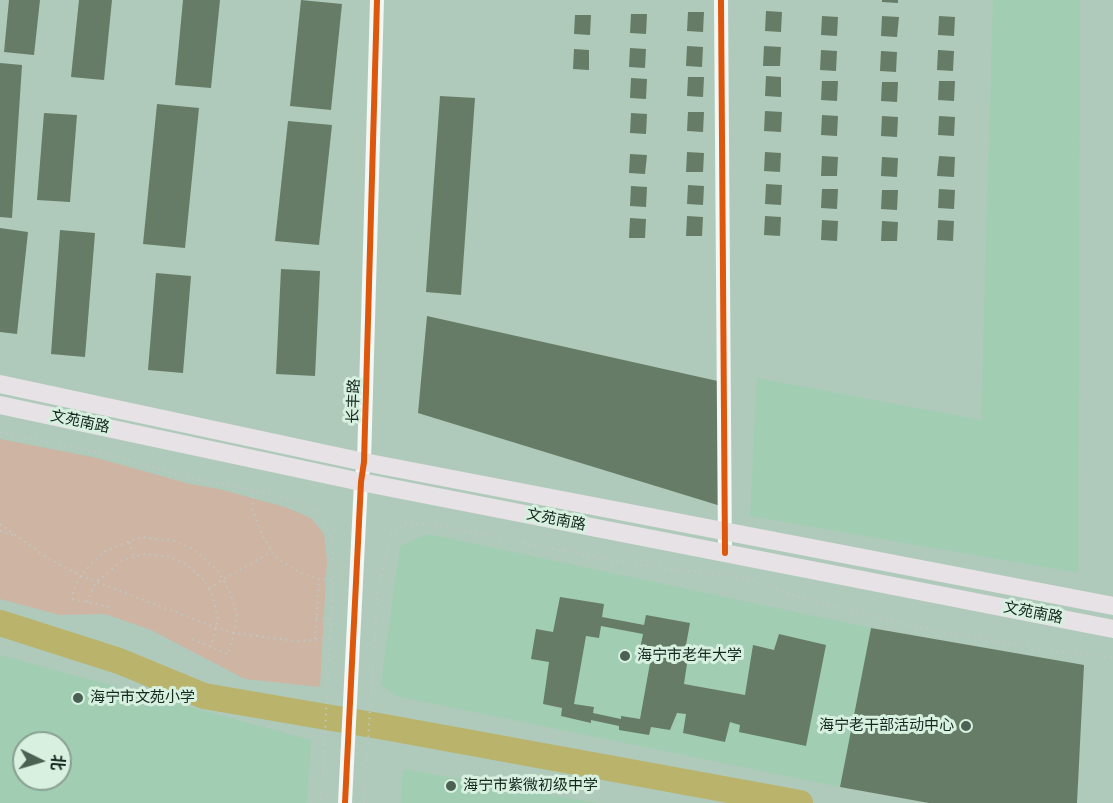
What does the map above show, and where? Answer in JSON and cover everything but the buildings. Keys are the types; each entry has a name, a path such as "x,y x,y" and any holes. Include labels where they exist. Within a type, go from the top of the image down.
{"main road":[{"name":"文苑南路","path":"0,384 364,462 1113,606"},
{"name":"文苑南路","path":"0,405 361,482 1113,629"}],"street":[{"name":"长丰路","path":"345,803 361,482 364,462 377,0"},
{"path":"721,0 724,553"}],"path":[{"path":"0,432 113,456 294,501 320,513 333,544 332,619 321,803"},
{"path":"254,491 252,509 271,551 278,559 300,573 319,579 333,580"},
{"path":"364,803 378,587 391,536 405,523 442,526 619,562 747,578 805,599 907,625 1043,650 1113,657"},
{"path":"0,524 48,558 81,576 217,628 234,633 295,641 330,639"},
{"path":"0,531 17,537"},
{"path":"109,607 73,599 73,591 81,576 105,551 141,537 175,541 193,549 225,580 237,614 228,654 192,639"},
{"path":"128,541 134,556"},
{"path":"209,588 271,551"},
{"path":"87,602 96,582 113,567 134,556 155,554 183,562 204,580 217,608 219,619 211,647"},
{"path":"315,639 319,579"},
{"path":"316,618 332,619"}],"shaded area":[{"path":"993,0 1080,0 1078,573 750,516 757,378 981,420"},
{"path":"0,439 97,458 285,507 311,518 324,534 327,560 320,687 245,679 151,630 105,614 60,615 0,599"},
{"name":"海宁市老年大学","path":"428,534 871,628 840,787 396,696 381,685 400,546"},
{"name":"海宁市文苑小学","path":"0,655 311,740 307,803 0,803"},
{"name":"海宁市紫微初级中学","path":"403,769 598,803 401,803"}],"waterway":[{"path":"0,623 119,661 204,696 800,803"}],"cycle path":[{"path":"345,803 361,482 364,462 377,0"},
{"path":"721,0 725,553"}],"place":[{"name":"海宁市老年大学","path":"625,656"},
{"name":"海宁市文苑小学","path":"78,698"},
{"name":"海宁老干部活动中心","path":"966,726"},
{"name":"海宁市紫微初级中学","path":"451,786"}]}
